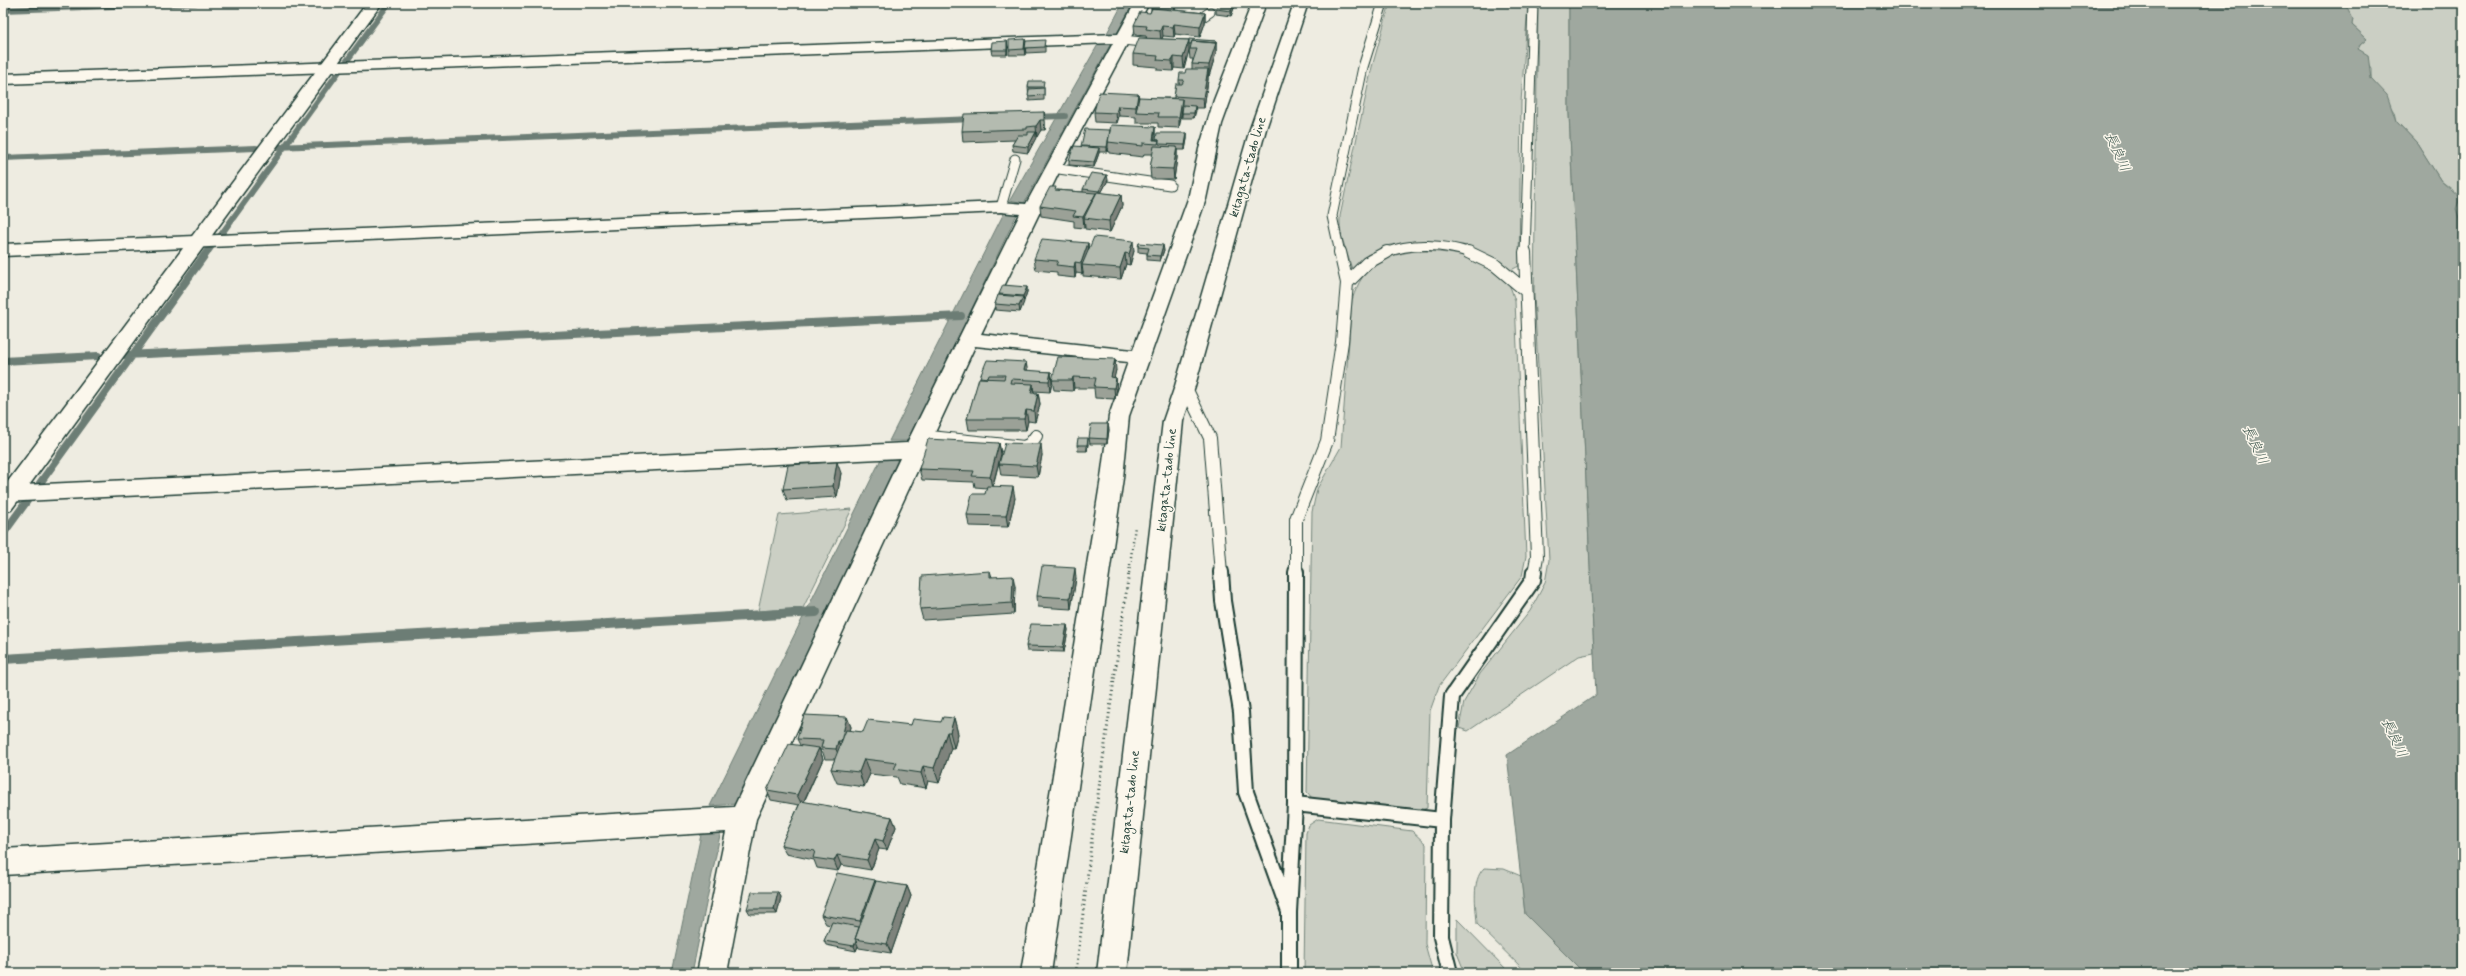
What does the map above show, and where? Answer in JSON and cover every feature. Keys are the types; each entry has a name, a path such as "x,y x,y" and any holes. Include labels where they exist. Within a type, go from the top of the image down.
{"street":[{"path":"6,497 374,3"},
{"path":"1036,973 1112,478 1119,416 1197,199 1202,165 1210,133 1259,3"},
{"name":"kitagata-tado line","path":"1112,973 1173,421 1185,386 1258,129 1301,3"},
{"path":"712,973 742,819 917,443 1052,168 1122,39 1140,11"},
{"path":"3,79 1122,39"},
{"path":"3,250 1001,207 1032,210"},
{"path":"968,339 1140,357"},
{"path":"6,497 917,443"},
{"path":"3,862 742,819"}],"lane":[{"path":"1289,973 1289,912 1296,804 1296,519 1327,441 1342,342 1347,283 1334,232 1332,216 1364,67 1382,3"},
{"path":"1450,973 1441,937 1442,820 1452,696 1533,580 1537,557 1525,246 1533,3"},
{"path":"1179,17 1201,18 1210,12"},
{"path":"1122,39 1161,44"},
{"path":"1001,207 1014,159"},
{"path":"1052,168 1170,185"},
{"path":"1347,283 1374,258 1406,248 1431,246 1467,253 1490,262 1526,291"},
{"path":"1185,386 1210,438 1223,601 1240,712 1246,792 1289,912"},
{"path":"917,443 1024,448 1030,444 1036,436"},
{"path":"1296,804 1442,820"}],"shaded area":[{"path":"1390,3 1528,3 1521,102 1519,266 1509,271 1487,256 1412,243 1390,245 1367,255 1352,269 1340,232 1340,216 1372,67"},
{"path":"1538,3 1569,3 1569,113 1594,653 1579,656 1468,731 1459,728 1464,702 1480,674 1530,611 1545,583 1549,560 1534,295"},
{"path":"2345,3 2463,3 2463,229 2459,222 2453,190 2441,181 2417,143 2396,121 2394,112 2371,78 2371,68 2358,49 2367,39 2352,25"},
{"path":"1415,251 1440,252 1465,256 1477,260 1498,272 1507,281 1512,291 1515,301 1526,556 1522,576 1439,686 1430,711 1427,808 1419,811 1312,798 1307,792 1312,512 1317,489 1341,447 1352,300 1362,278 1374,264 1392,256"},
{"path":"852,509 803,608 758,611 779,515"},
{"path":"1318,819 1412,831 1426,844 1425,944 1433,973 1304,973 1306,833 1309,825"},
{"path":"1484,868 1504,869 1521,876 1525,914 1584,973 1527,973 1477,924 1475,894 1477,880"},
{"path":"1457,919 1510,973 1465,973 1457,953"}],"water":[{"path":"1123,3 1133,3 1116,35 1106,35"},
{"name":"長良川","path":"1569,3 2345,3 2353,19 2352,25 2367,39 2358,49 2368,55 2371,78 2387,95 2396,121 2417,143 2441,181 2460,198 2456,209 2463,229 2463,973 1584,973 1525,914 1507,755 1596,695 1569,113"},
{"path":"1100,41 1111,43 1024,203 1010,200"},
{"path":"1005,211 1017,214 909,441 889,441"},
{"path":"883,455 900,461 736,804 710,806"},
{"path":"703,825 721,830 692,973 672,973"}],"building":[{"path":"1218,3 1234,3 1231,11 1216,9"},
{"path":"1152,8 1205,13 1200,27 1174,24 1173,27 1162,26 1160,31 1146,29 1147,26 1134,25 1140,12 1150,13"},
{"path":"1139,38 1189,40 1183,58 1174,57 1172,61 1157,60 1158,56 1133,54"},
{"path":"1025,39 1024,49 1009,50 1009,40"},
{"path":"1189,39 1216,41 1216,43 1192,41 1191,44 1189,44"},
{"path":"1045,40 1044,47 1025,48 1026,41"},
{"path":"1007,41 1007,50 991,50 992,42"},
{"path":"1192,41 1216,43 1209,65 1192,64 1197,49 1190,49"},
{"path":"1186,69 1208,69 1203,98 1174,96 1176,84 1182,84 1184,80 1179,80 1180,73 1185,73"},
{"path":"1029,81 1044,81 1043,87 1028,87"},
{"path":"1044,88 1044,95 1028,96 1029,89"},
{"path":"1099,92 1138,94 1136,107 1118,106 1116,113 1094,112"},
{"path":"1139,97 1182,99 1179,117 1158,117 1159,113 1136,112"},
{"path":"1183,105 1195,106 1194,113 1182,113"},
{"path":"1044,112 1044,120 1040,120 1036,126 1027,127 1027,129 962,131 964,114"},
{"path":"1111,125 1155,127 1153,140 1159,140 1158,144 1143,143 1143,146 1108,142"},
{"path":"1085,129 1110,130 1107,147 1081,146"},
{"path":"1028,132 1036,132 1028,147 1012,145 1018,135 1028,135"},
{"path":"1157,133 1187,133 1185,145 1159,144 1159,140 1156,140"},
{"path":"1074,146 1099,148 1094,162 1069,160"},
{"path":"1154,146 1177,147 1173,169 1150,168"},
{"path":"1091,173 1107,175 1099,191 1083,189"},
{"path":"1050,187 1056,187 1055,190 1096,193 1083,217 1073,216 1076,211 1040,206"},
{"path":"1097,192 1121,195 1109,221 1084,218"},
{"path":"1094,237 1133,241 1129,254 1125,253 1120,268 1082,265"},
{"path":"1042,239 1088,243 1081,263 1075,262 1074,267 1056,265 1058,261 1034,259"},
{"path":"1139,243 1163,245 1160,256 1147,255 1149,248 1138,247"},
{"path":"1003,285 1027,287 1023,296 999,294"},
{"path":"998,295 1023,297 1019,306 995,304"},
{"path":"1058,357 1115,359 1111,377 1116,378 1114,388 1094,387 1096,378 1073,377 1072,380 1052,380"},
{"path":"987,360 1026,362 1024,370 1051,372 1049,381 1011,379 1010,383 1033,384 1031,393 1038,393 1034,411 1026,410 1024,419 967,419 979,378 1004,379 1005,375 989,375 988,378 980,377"},
{"path":"1091,424 1108,424 1107,439 1089,438"},
{"path":"1078,438 1088,438 1087,445 1077,445"},
{"path":"928,439 999,443 990,477 972,476 974,471 919,469"},
{"path":"1005,443 1041,444 1036,466 999,464"},
{"path":"837,462 833,486 783,489 788,465"},
{"path":"987,486 1013,487 1006,516 967,515 972,494 985,494"},
{"path":"1042,566 1075,568 1070,598 1037,596"},
{"path":"990,571 990,577 1013,576 1012,603 920,609 922,576"},
{"path":"1031,624 1067,625 1063,647 1026,646"},
{"path":"804,715 847,717 841,741 838,741 836,749 821,748 823,740 797,739"},
{"path":"943,717 954,718 950,732 947,732 934,768 923,766 921,773 894,769 897,763 864,759 859,772 831,769 846,730 863,732 868,720 911,725 913,719 941,722"},
{"path":"789,744 819,748 797,795 767,790"},
{"path":"801,801 892,817 883,841 875,839 867,860 837,855 834,861 813,858 815,851 781,845"},
{"path":"837,873 875,880 860,921 821,915"},
{"path":"876,881 907,886 887,944 855,939"},
{"path":"752,892 778,892 774,909 747,909"},
{"path":"832,922 859,927 854,946 824,941"}],"waterway":[{"path":"3,10 195,3"},
{"path":"346,62 389,3"},
{"path":"285,147 340,70"},
{"path":"1034,117 1065,116"},
{"path":"285,147 974,119"},
{"path":"277,147 285,147"},
{"path":"220,236 285,147"},
{"path":"3,158 256,148"},
{"path":"207,253 212,246"},
{"path":"133,355 207,252"},
{"path":"133,355 961,316"},
{"path":"125,355 133,355"},
{"path":"40,483 133,355"},
{"path":"3,361 98,356"},
{"path":"3,534 27,501"},
{"path":"3,659 816,612"}]}
